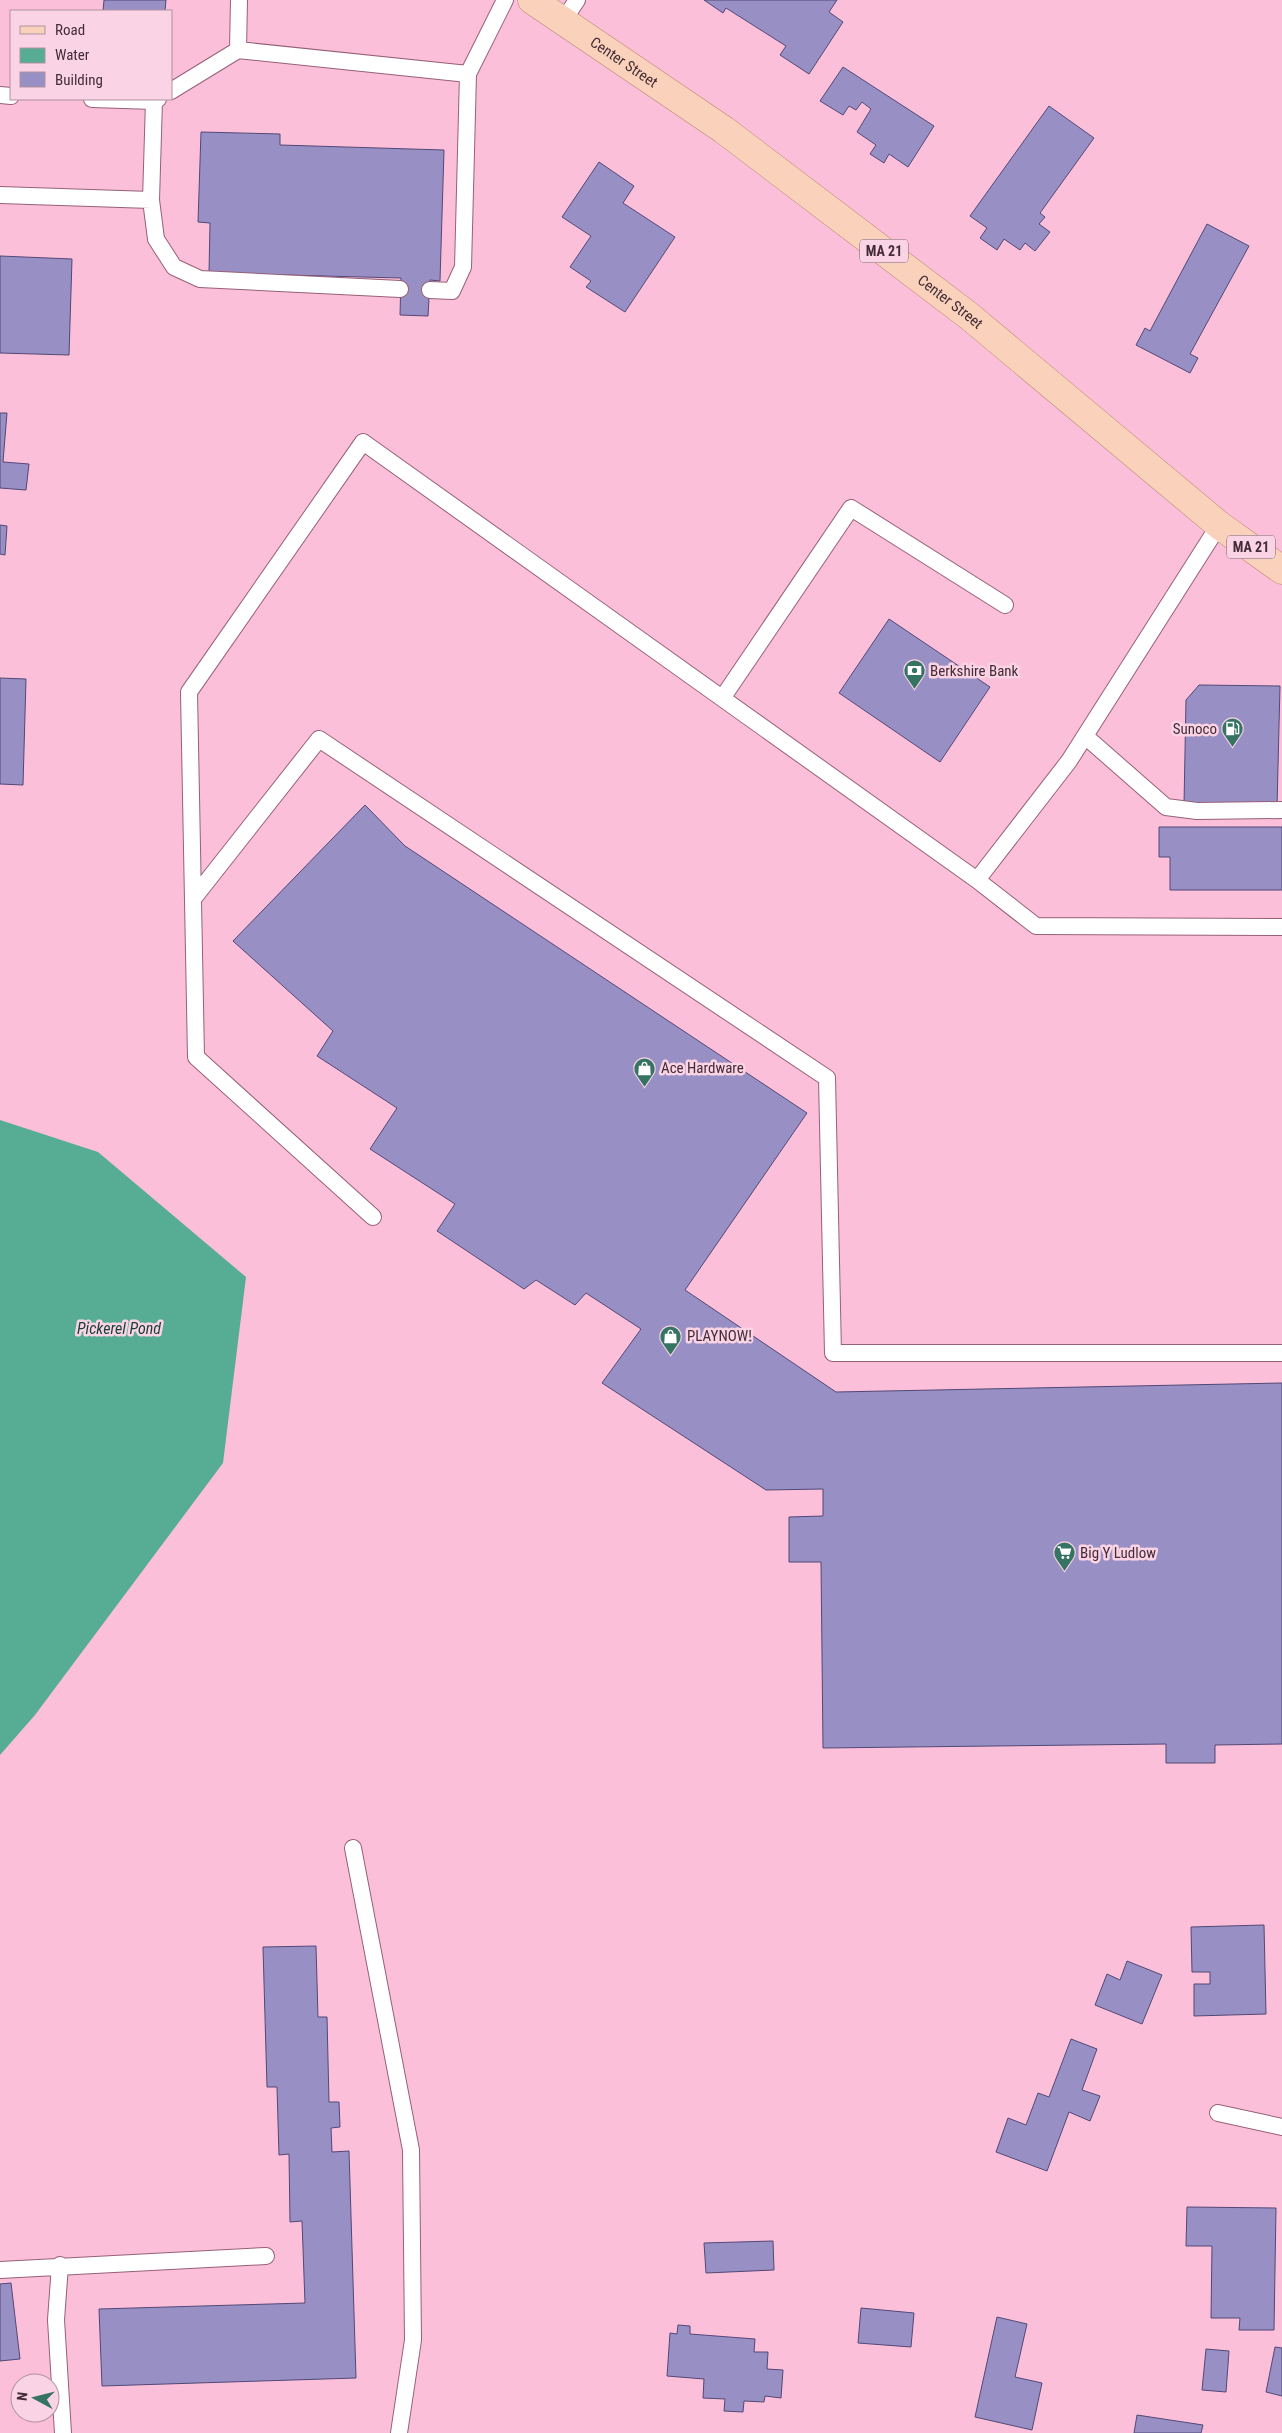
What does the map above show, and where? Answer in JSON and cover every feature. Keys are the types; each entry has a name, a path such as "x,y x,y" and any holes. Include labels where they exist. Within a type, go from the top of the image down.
{"main road":[{"name":"Center Street","path":"532,0 570,10 968,316 1219,525 1282,570"}],"lane":[{"path":"238,0 238,50"},
{"path":"430,290 452,291 463,267 468,74 505,0"},
{"path":"172,90 238,50 468,74"},
{"path":"156,100 151,200 156,239 174,267 200,279 400,289"},
{"path":"0,195 151,200"},
{"path":"373,1217 196,1057 189,692 363,442 723,696 977,880 1036,926 1282,927"},
{"path":"723,696 851,508 1005,604"},
{"path":"977,880 1069,762 1219,525"},
{"path":"1084,736 1166,807 1197,811 1282,810"},
{"path":"193,899 319,738 827,1078 833,1352 1282,1354"},
{"path":"353,1848 411,2150 413,2340 399,2433"},
{"path":"1218,2113 1282,2127"},
{"path":"0,2270 60,2265 266,2256"},
{"path":"60,2265 56,2320 63,2433"}],"water":[{"name":"Pickerel Pond","path":"0,1120 98,1152 246,1277 223,1463 35,1715 0,1755"}],"building":[{"path":"104,0 166,0 165,10 103,10"},
{"path":"704,0 837,0 829,12 843,22 809,74 780,55 786,46 726,8 723,13"},
{"path":"843,67 934,126 908,167 889,154 884,163 870,154 876,145 857,132 871,109 862,102 856,110 849,106 843,115 820,101"},
{"path":"1049,106 1094,138 1040,213 1045,217 1039,224 1050,232 1035,251 1025,243 1020,250 1004,239 997,250 980,238 987,228 970,216"},
{"path":"201,132 280,134 280,145 444,150 440,281 430,280 428,316 400,315 401,278 209,273 210,223 198,222"},
{"path":"599,162 634,186 623,203 675,237 625,312 586,287 591,281 570,267 591,236 562,217"},
{"path":"1207,224 1249,246 1190,354 1198,358 1190,373 1136,345 1145,328 1150,331"},
{"path":"0,256 72,259 69,355 0,353"},
{"path":"0,413 7,413 3,462 29,464 26,490 0,488"},
{"path":"0,525 7,526 5,555 0,554"},
{"name":"Berkshire Bank","path":"889,619 990,687 940,762 839,693"},
{"path":"0,678 26,679 23,785 0,784"},
{"path":"1199,685 1280,686 1277,808 1184,805 1186,700"},
{"path":"365,805 405,846 807,1113 685,1290 836,1392 1282,1383 1282,1744 1215,1745 1215,1763 1166,1763 1166,1744 823,1748 821,1562 789,1562 789,1517 823,1516 823,1489 766,1490 602,1383 641,1329 586,1293 575,1305 536,1280 524,1289 437,1231 455,1204 370,1149 397,1108 317,1056 333,1031 233,941"},
{"path":"1159,827 1282,827 1282,890 1170,890 1170,857 1159,857"},
{"path":"1264,1925 1266,2014 1194,2016 1194,1984 1210,1984 1210,1972 1192,1972 1191,1927"},
{"path":"316,1946 318,2017 327,2017 329,2102 339,2102 340,2127 331,2128 332,2152 349,2151 356,2378 102,2386 99,2309 305,2303 302,2221 290,2222 289,2154 279,2155 277,2087 267,2087 263,1947"},
{"path":"1127,1961 1162,1975 1142,2024 1095,2005 1107,1974 1120,1980"},
{"path":"1071,2039 1097,2049 1082,2090 1100,2096 1090,2121 1069,2112 1047,2171 996,2152 1008,2118 1026,2125 1038,2093 1049,2097"},
{"path":"1187,2207 1276,2208 1274,2330 1239,2330 1240,2318 1211,2318 1212,2246 1186,2246"},
{"path":"773,2241 774,2270 706,2273 704,2243"},
{"path":"11,2283 20,2359 0,2361 0,2284"},
{"path":"861,2308 914,2313 911,2347 858,2343"},
{"path":"997,2317 1027,2324 1015,2377 1042,2383 1032,2430 975,2417"},
{"path":"678,2325 690,2326 690,2334 755,2339 754,2352 768,2352 767,2369 783,2370 781,2398 765,2396 764,2402 744,2401 743,2412 724,2411 725,2399 703,2398 704,2379 667,2376 670,2333 677,2334"},
{"path":"1275,2347 1282,2348 1282,2396 1266,2392"},
{"path":"1206,2349 1229,2351 1226,2392 1202,2390"},
{"path":"1137,2415 1203,2425 1201,2433 1134,2433"}],"place":[{"name":"Berkshire Bank","path":"914,690"},
{"name":"Sunoco","path":"1233,748"},
{"name":"Ace Hardware","path":"645,1087"},
{"name":"PLAYNOW!","path":"671,1355"},
{"name":"Big Y Ludlow","path":"1064,1572"}]}
